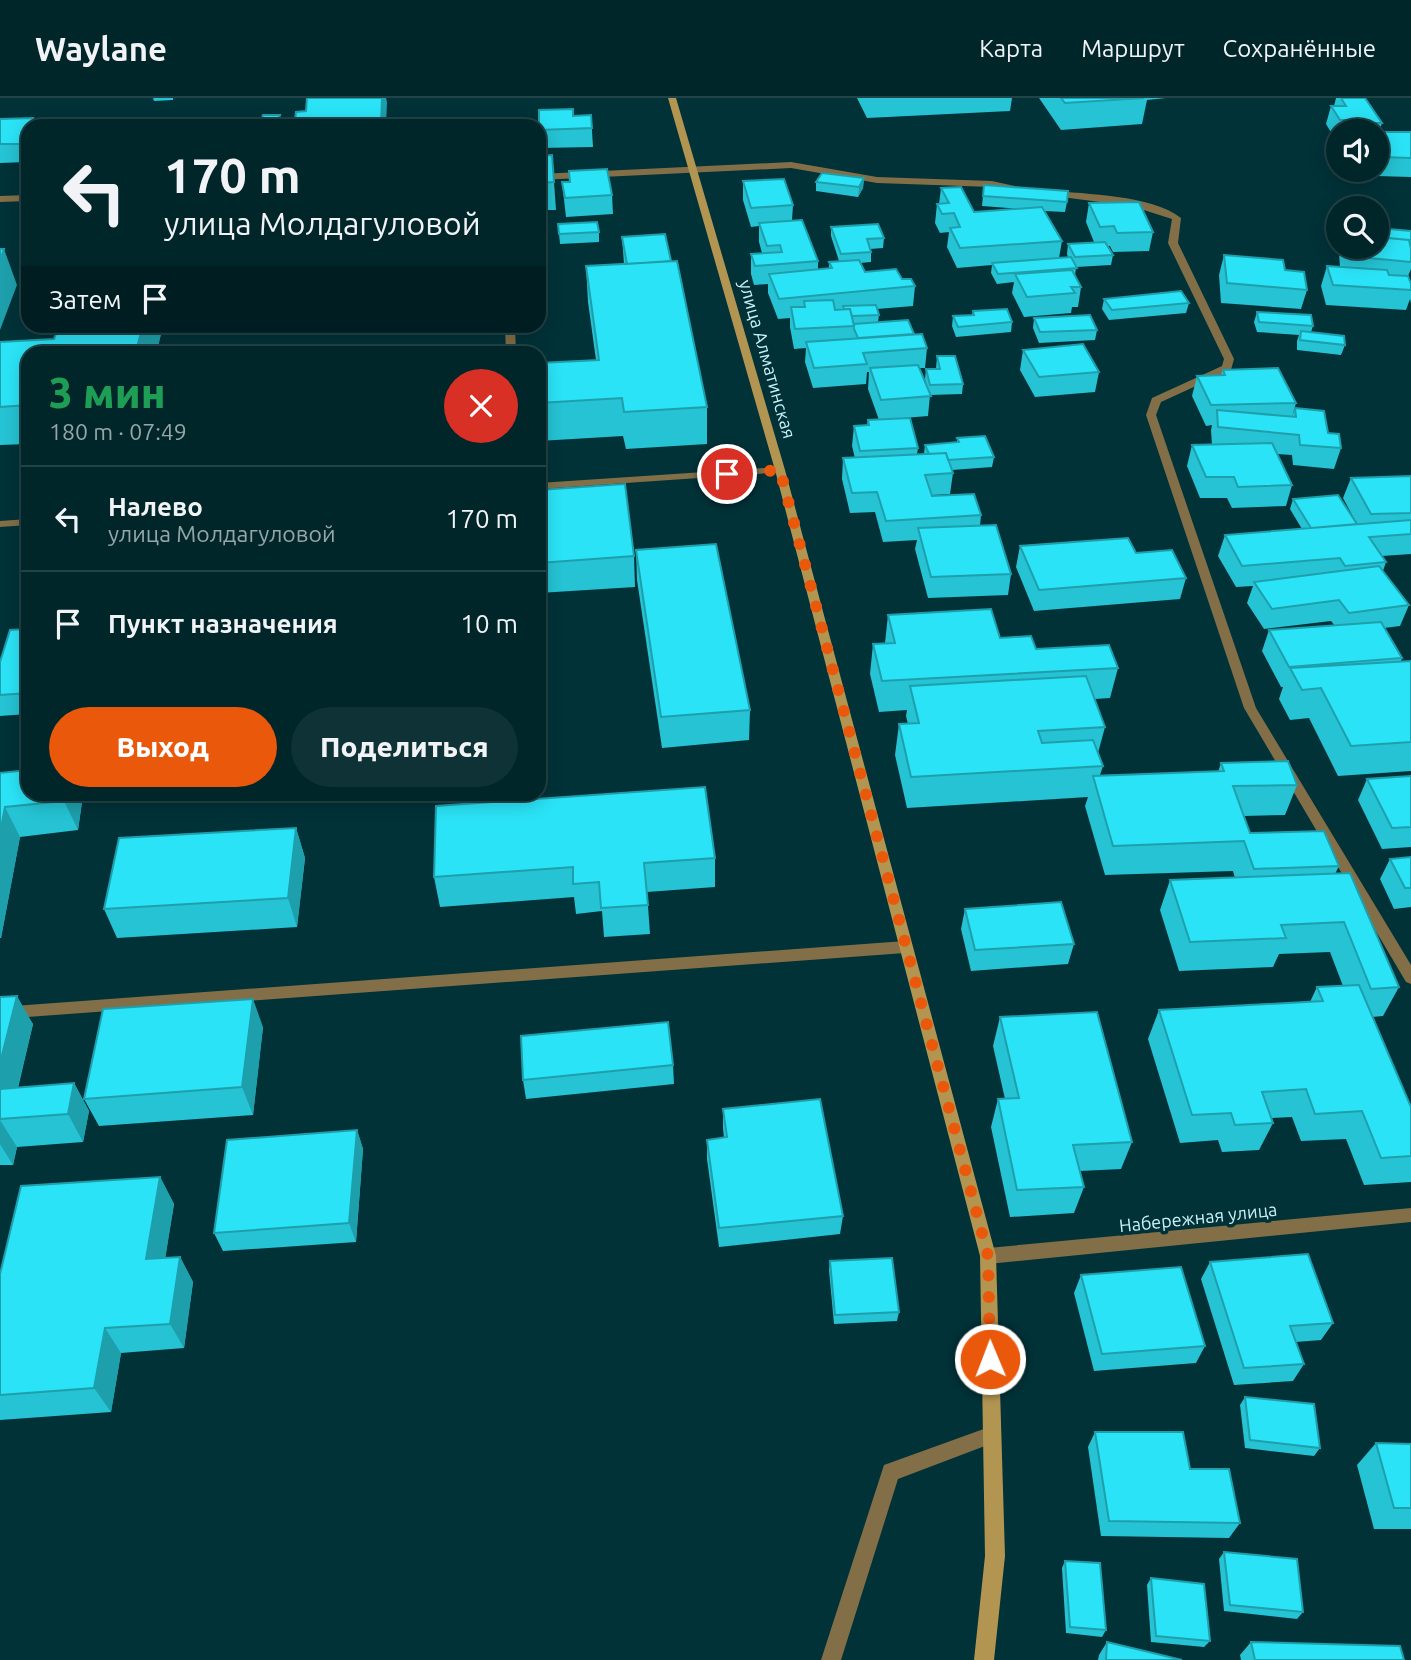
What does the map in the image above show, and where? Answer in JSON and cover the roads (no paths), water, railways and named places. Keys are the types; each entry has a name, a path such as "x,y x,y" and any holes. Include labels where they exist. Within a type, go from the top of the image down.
{"street":[{"name":"улица Алматинская","path":"672,98 780,470 988,1256 995,1556 984,1660"},
{"path":"546,177 791,165 877,180 992,184 1142,206 1164,211 1177,218 1173,243 1229,359 1227,368 1156,400 1151,415 1250,708 1411,978"},
{"path":"0,199 21,198"},
{"path":"546,486 780,470"},
{"path":"0,524 21,522"},
{"path":"0,1013 905,947"},
{"name":"Набережная улица","path":"988,1256 1411,1215"},
{"path":"831,1660 891,1472 992,1435"}]}
